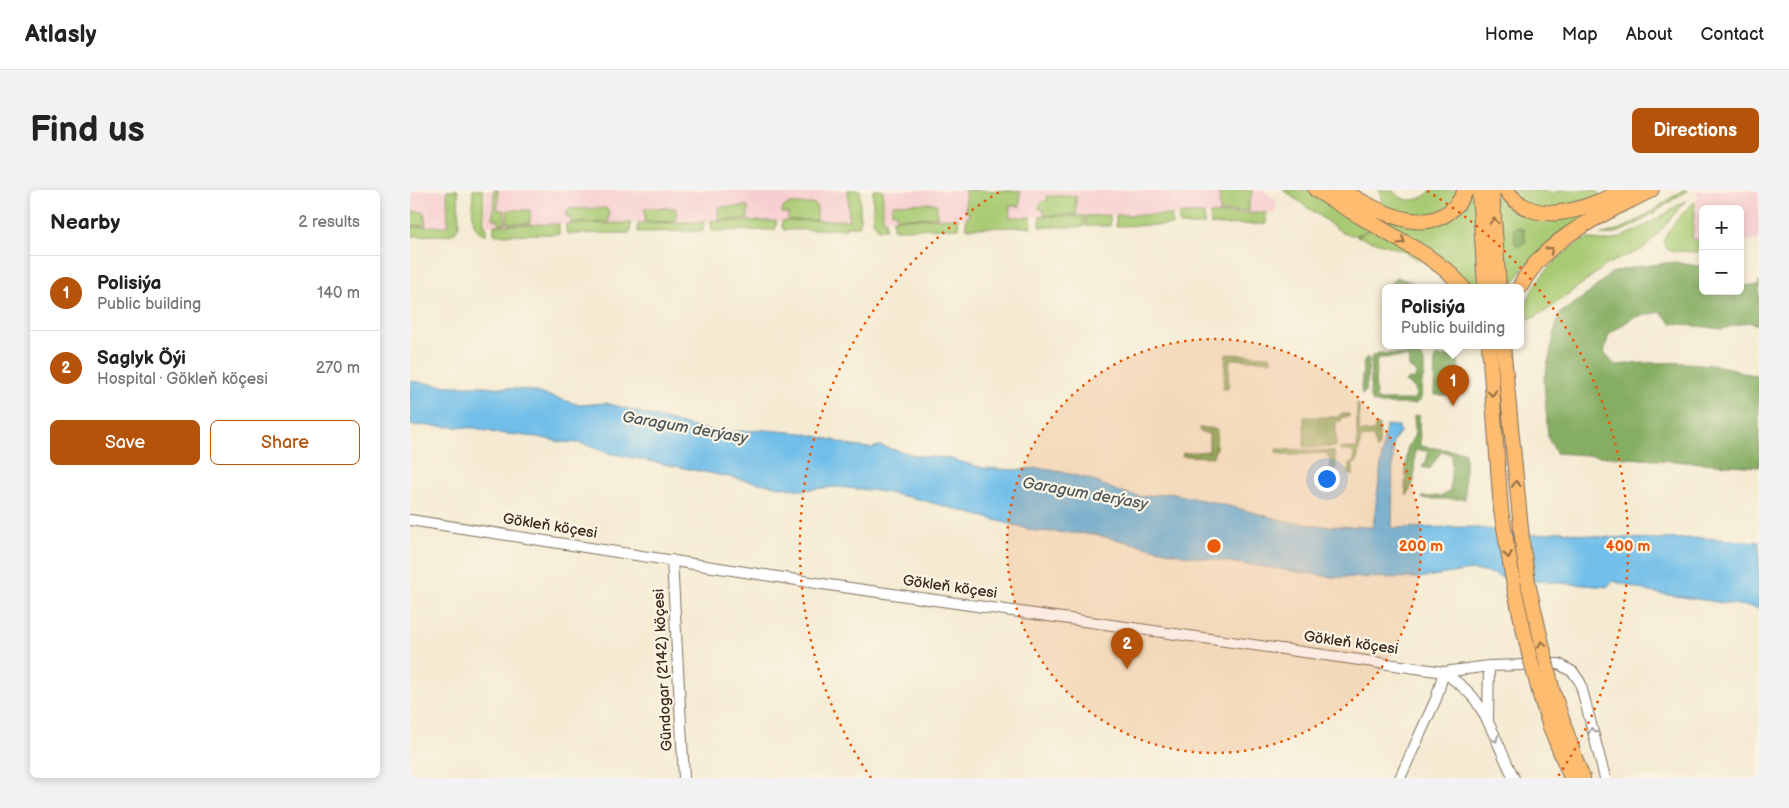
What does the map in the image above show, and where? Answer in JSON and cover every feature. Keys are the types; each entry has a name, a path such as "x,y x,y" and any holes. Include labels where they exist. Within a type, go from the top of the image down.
{"highway":[{"path":"1316,190 1363,210 1395,218 1423,221 1446,214 1459,201 1466,190"},
{"path":"1341,190 1363,210 1450,273 1459,284"},
{"path":"1506,190 1517,202 1544,213 1578,210 1613,202 1651,190"},
{"path":"1522,284 1532,267 1550,250 1613,202 1624,190"},
{"path":"1486,349 1497,367 1507,349"}],"main road":[{"path":"1479,190 1485,284"},
{"path":"1492,190 1499,284"},
{"path":"1490,349 1497,367"},
{"path":"1502,349 1497,367 1501,510 1508,552 1529,654 1584,778"},
{"path":"1547,694 1550,727 1571,778"}],"street":[{"name":"Gökleň köçesi","path":"410,520 894,594 1444,672 1466,689 1476,700 1514,778"},
{"name":"Gündogar (2142) köçesi","path":"672,560 684,778"},
{"path":"1400,778 1436,699 1444,672 1489,666 1559,664 1573,672 1580,682 1605,778"},
{"path":"1488,722 1489,666"}],"shaded area":[{"path":"410,190 447,190 448,226 410,227"},
{"path":"485,190 848,190 849,220 486,225"},
{"path":"883,190 1263,190 1276,200 1276,213 884,219"},
{"path":"1698,190 1759,190 1759,241 1744,240 1744,205 1699,205 1699,240 1692,239"}],"green space":[{"path":"447,190 458,190 459,226 455,232 450,235 410,236 410,227 448,226"},
{"path":"473,190 483,190 486,235 480,233 474,223 472,210"},
{"path":"494,190 498,190 498,210 504,210 505,223 498,223 498,219 493,219"},
{"path":"848,190 860,190 859,226 846,226 846,229 784,230 782,227 782,221 849,220"},
{"path":"873,190 883,190 883,220 886,220 886,229 878,229 873,221"},
{"path":"965,190 1020,191 1020,206 1010,206 1010,217 1031,217 1031,227 966,228 966,218 969,217 969,212 966,212"},
{"path":"1219,190 1252,190 1251,198 1249,199 1249,211 1220,212"},
{"path":"1283,190 1307,190 1351,216 1368,229 1356,235 1343,233"},
{"path":"1379,190 1392,190 1401,198 1411,200 1422,197 1431,190 1541,190 1552,193 1564,190 1597,190 1604,207 1525,265 1514,284 1467,284 1442,257 1417,259 1401,250 1356,236 1368,230 1382,202"},
{"path":"1683,190 1688,190 1635,225 1612,234 1601,235 1634,223"},
{"path":"1047,196 1076,196 1076,215 1044,215 1044,210 1039,209 1043,201 1048,201"},
{"path":"1686,200 1643,249 1608,264 1546,311 1535,317 1524,320 1524,309 1528,298 1539,279 1554,262 1571,248 1581,241 1590,239 1607,241 1618,238 1653,221"},
{"path":"1695,202 1692,239 1699,240 1698,252 1672,251 1667,249 1663,242 1681,215"},
{"path":"934,203 937,205 937,217 897,218 896,213 892,213 892,206 894,204"},
{"path":"788,204 815,204 817,220 788,220 788,213 782,213 783,208"},
{"path":"748,206 748,219 718,220 718,207"},
{"path":"606,208 609,212 609,222 571,223 571,217 566,217 568,209"},
{"path":"645,208 676,208 676,221 645,222"},
{"path":"507,210 530,210 530,223 507,223"},
{"path":"410,211 424,212 426,225 410,226"},
{"path":"1266,213 1266,224 1211,225 1210,214"},
{"path":"1179,214 1204,214 1204,225 1179,225"},
{"path":"1110,215 1110,226 1086,226 1086,216"},
{"path":"1116,215 1172,215 1172,225 1116,226"},
{"path":"1040,216 1084,216 1084,227 1040,227"},
{"path":"958,218 959,228 893,229 893,219"},
{"path":"711,221 777,221 775,230 712,231"},
{"path":"704,222 703,231 638,232 638,223"},
{"path":"631,223 630,233 568,234 566,232 566,224"},
{"path":"559,224 559,234 494,234 494,225"},
{"path":"1519,227 1524,230 1525,242 1519,246 1515,244 1514,228"},
{"path":"1675,262 1699,266 1699,295 1744,295 1744,285 1758,286 1759,281 1759,325 1748,322 1722,329 1671,323 1661,312 1634,317 1609,334 1604,353 1615,365 1684,363 1725,367 1759,375 1759,467 1556,453 1548,438 1544,380 1559,314 1588,294 1611,273 1634,267"},
{"path":"1396,277 1414,284 1390,284"},
{"path":"1379,353 1420,356 1424,362 1421,399 1415,404 1381,404 1373,402 1370,398 1372,356","holes":["1408,357 1409,367 1417,373 1414,380 1409,379 1405,382 1415,388 1416,395 1413,400 1376,400 1377,358"]},
{"path":"1226,354 1271,356 1271,361 1230,359 1228,389 1223,389"},
{"path":"1457,356 1461,383 1449,385 1447,395 1434,395 1435,357"},
{"path":"1367,357 1369,359 1366,391 1362,395 1364,360"},
{"path":"1357,404 1359,405 1359,432 1374,431 1375,426 1378,424 1379,446 1377,450 1373,437 1361,438 1357,462 1353,464 1353,476 1349,474 1349,464 1354,461 1354,453 1340,451 1340,448 1357,448"},
{"path":"1340,414 1349,414 1349,417 1342,417 1341,421 1336,421 1336,447 1304,447 1304,417 1340,417"},
{"path":"1419,415 1420,446 1465,452 1465,499 1423,499 1422,497 1442,496 1450,491 1452,455 1445,452 1440,453 1430,469 1422,467 1427,460 1428,451 1415,450 1414,481 1407,496 1405,489 1407,449 1415,434 1414,416"},
{"path":"1199,428 1217,430 1216,448 1213,457 1182,456 1183,453 1209,451 1209,434 1200,432"},
{"path":"1277,449 1334,451 1336,465 1334,478 1330,478 1330,460 1325,453 1283,455 1276,452"}],"water":[{"name":"Garagum derýasy","path":"410,381 449,386 482,386 529,390 580,405 606,403 697,428 722,432 765,430 802,433 852,446 870,448 880,446 919,456 948,458 982,468 1015,470 1038,468 1057,471 1090,479 1117,491 1142,497 1169,493 1290,522 1325,526 1373,527 1386,425 1399,426 1400,432 1393,441 1392,528 1470,527 1535,535 1561,531 1600,537 1703,538 1759,542 1759,608 1654,593 1613,581 1607,587 1503,578 1494,574 1472,570 1419,578 1331,577 1183,555 1093,534 1036,531 914,498 878,491 836,487 802,490 608,453 581,443 496,433 475,428 410,425"}],"place":[{"name":"Polisiýa","path":"1453,406"},
{"name":"Saglyk Öýi","path":"1127,669"}]}
